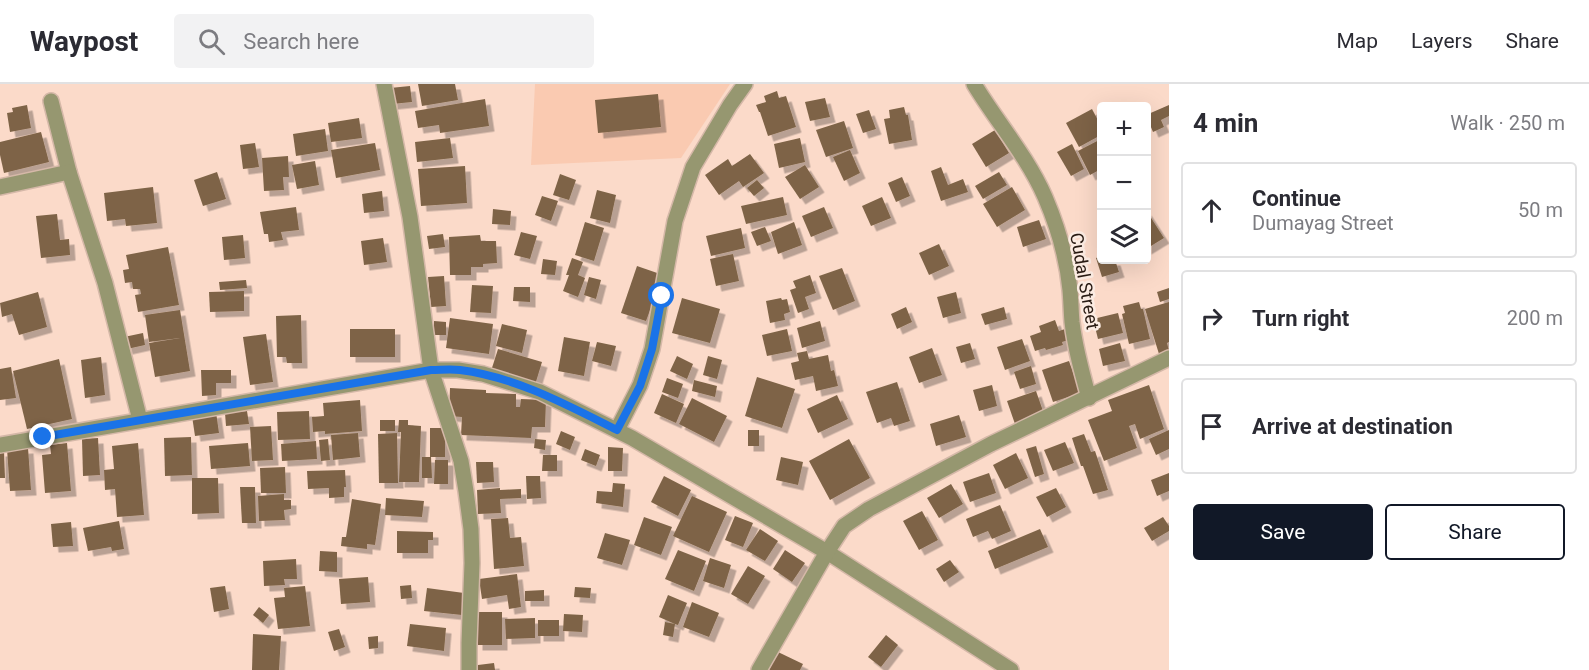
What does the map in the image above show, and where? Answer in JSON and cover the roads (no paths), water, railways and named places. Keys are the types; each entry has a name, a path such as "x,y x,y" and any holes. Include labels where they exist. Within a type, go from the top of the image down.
{"street":[{"path":"384,84 410,217 431,370 461,461 471,529 469,670"},
{"path":"617,430 640,386 652,349 675,220 693,168 745,84"},
{"name":"Cudal Street","path":"974,84 1029,165 1045,197 1065,263 1077,355 1089,398"},
{"path":"51,101 69,172 105,283 140,420"},
{"path":"0,187 69,172"},
{"path":"759,670 844,526 869,509 991,444 1169,358"},
{"path":"0,445 431,370 458,370 483,374 540,392 617,430 827,552 1011,670"}]}
